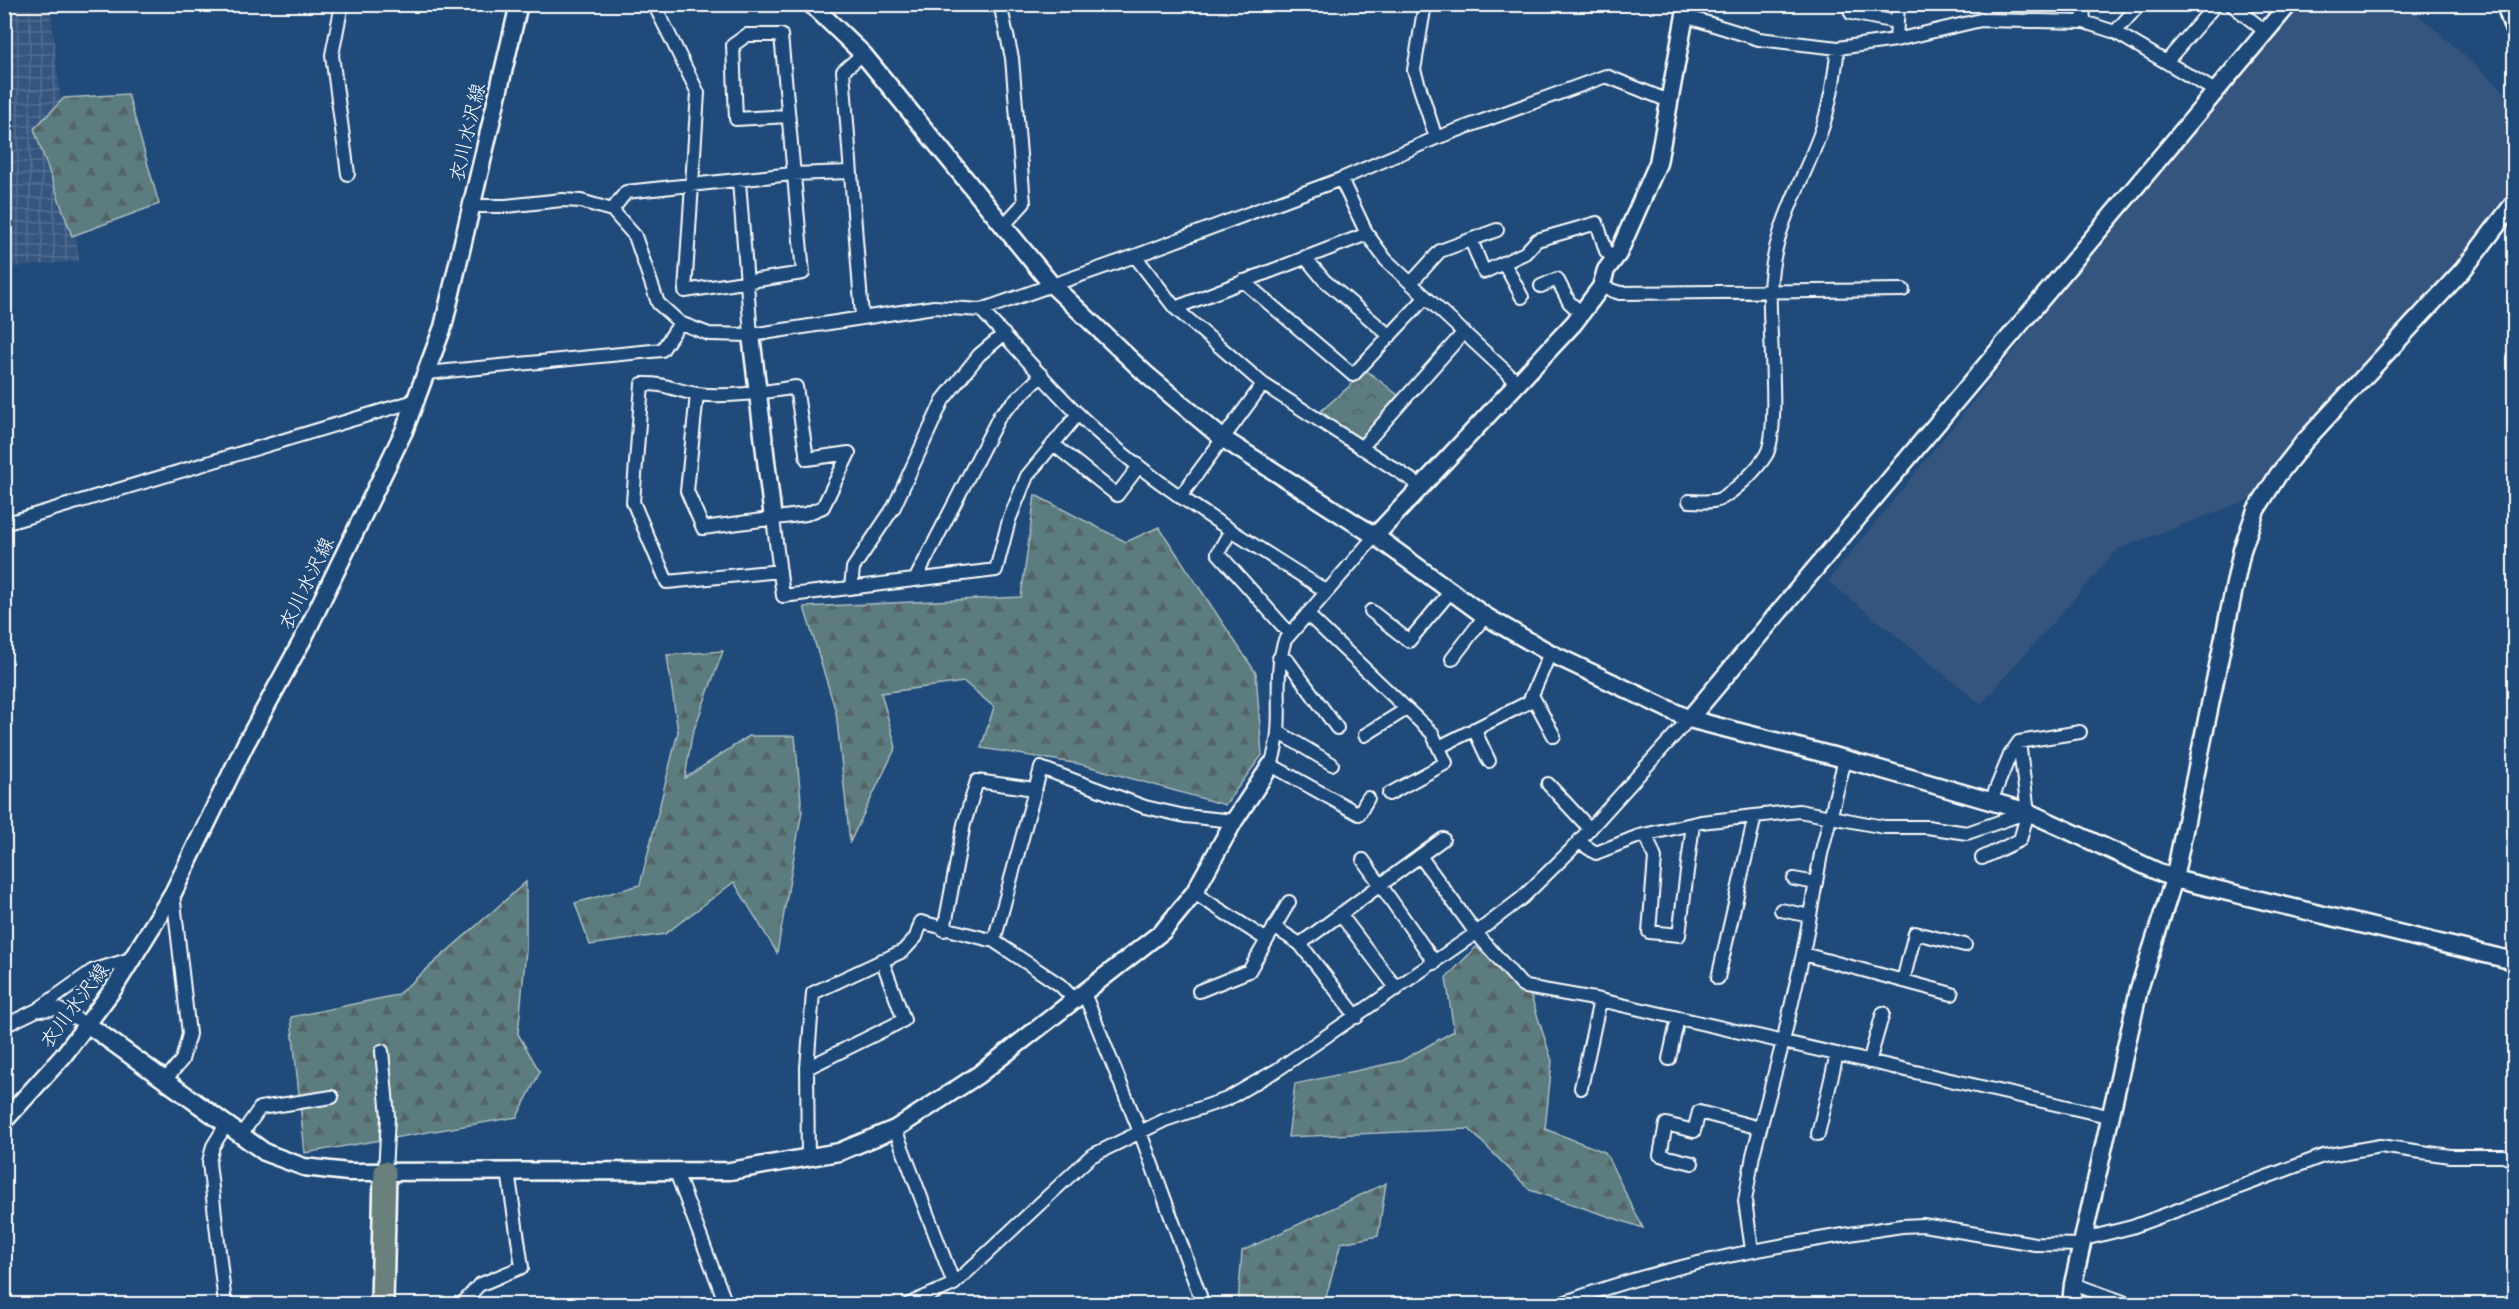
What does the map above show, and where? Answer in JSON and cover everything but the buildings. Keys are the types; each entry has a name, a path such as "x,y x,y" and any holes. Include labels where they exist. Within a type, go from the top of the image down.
{"highway":[{"path":"382,1305 385,1172"}],"street":[{"path":"342,4 332,55 348,174"},
{"name":"衣川水沢線","path":"4,1122 63,1056 87,1024 134,958 173,893 245,745 303,639 418,400 443,327 519,4"},
{"path":"654,4 698,93 686,291 803,273 792,174 788,116 781,35 747,35 733,45 736,119 788,116"},
{"path":"811,4 862,54 1052,284 1147,375 1222,438 1375,536 1485,616 1550,653 1689,719 1845,759 2028,812 2174,879 2514,961"},
{"path":"1000,4 1012,58 1024,203 1004,225"},
{"path":"1425,4 1414,70 1436,138"},
{"path":"1896,40 1898,4"},
{"path":"2083,4 2084,22"},
{"path":"2115,32 2140,4"},
{"path":"2166,62 2216,4"},
{"path":"2231,4 2266,32"},
{"path":"909,1304 954,1284 1072,1171 1091,1156 1140,1132 1227,1099 1277,1070 1435,963 1522,898 1579,842 1689,719 2289,4"},
{"path":"2505,4 2514,31"},
{"path":"37,1010 58,1009 87,1024 266,1153 304,1167 385,1172 730,1171 839,1152 895,1129 978,1075 1080,997 1163,931 1194,893 1234,821 1271,765 1280,733 1279,658 1285,640 1420,486 1581,313 1600,287 1606,270 1614,260 1635,219 1658,163 1686,10 1759,39 1838,48 1896,40 1981,20 2084,22 2115,32 2217,92"},
{"path":"1851,13 1896,22"},
{"path":"1689,501 1719,500 1747,476 1767,454 1773,430 1770,292 1774,248 1780,227 1826,115 1833,93 1838,48"},
{"path":"862,54 843,71 862,316"},
{"path":"471,206 506,206 562,200 580,201 612,210 635,236 657,303 680,323 709,334 751,334 934,307 981,310 1136,256 1341,178 1436,138 1606,76 1669,101"},
{"path":"612,210 626,192 792,174 850,172"},
{"path":"1341,178 1367,234 1386,260 1518,383"},
{"path":"740,181 745,282 783,596 996,570 1009,520 1027,476 1078,414"},
{"path":"2071,1305 2073,1284 2139,989 2174,879 2242,550 2256,510 2278,475 2304,442 2463,270 2514,203"},
{"path":"1471,240 1484,272 1525,253 1537,240 1597,224 1606,251 1614,260"},
{"path":"1411,283 1440,251 1497,230"},
{"path":"1175,308 1367,234"},
{"path":"1136,256 1175,308 1263,384 1420,486"},
{"path":"1305,257 1324,280 1390,336"},
{"path":"1504,263 1522,297"},
{"path":"1541,286 1557,279 1569,302 1581,313"},
{"path":"1243,281 1353,375 1426,297"},
{"path":"1600,287 1620,293 1903,290"},
{"path":"981,310 1078,414 1139,466 1180,497 1326,591"},
{"path":"427,373 662,350 680,323"},
{"path":"1361,448 1464,332"},
{"path":"851,588 853,568 894,507 943,400 979,355 1004,334"},
{"path":"915,580 1000,416 1042,375"},
{"path":"697,394 687,491 703,528 806,514 823,507 849,453 807,459 796,387 760,393 697,394 659,383 642,384 633,502 667,582 780,571"},
{"path":"1180,497 1263,384"},
{"path":"4,524 418,400"},
{"path":"1053,444 1117,495 1139,466"},
{"path":"1231,530 1218,553 1290,634"},
{"path":"1371,611 1409,641 1451,591"},
{"path":"1307,614 1405,710 1432,733 1446,762 1389,794"},
{"path":"1452,659 1485,616"},
{"path":"1439,747 1529,702 1550,653"},
{"path":"1279,658 1288,661 1337,729"},
{"path":"1532,695 1554,736"},
{"path":"1365,735 1405,710"},
{"path":"1474,729 1489,761"},
{"path":"1991,801 2010,755 2019,742 2080,732"},
{"path":"1280,733 1332,764"},
{"path":"1982,858 2020,840 2028,812 2019,742"},
{"path":"1752,1250 1744,1201 1760,1128 1783,1042 1830,818 1845,759"},
{"path":"1271,765 1359,814 1368,798"},
{"path":"994,941 1041,768 1145,807 1185,816 1234,821"},
{"path":"944,930 964,824 977,781 1034,789"},
{"path":"1548,784 1590,829"},
{"path":"1579,842 1596,853 1646,835 1693,824 1799,812 1884,827 1927,827 1967,833 2028,812"},
{"path":"1718,978 1755,816"},
{"path":"1646,835 1655,858 1648,932 1679,935 1693,824"},
{"path":"1300,944 1443,839"},
{"path":"1420,855 1476,933 1526,987 1600,1000 2112,1117"},
{"path":"1363,860 1435,963"},
{"path":"1794,879 1816,884"},
{"path":"165,1080 182,1060 189,1034 173,893"},
{"path":"1194,893 1267,940"},
{"path":"1199,991 1249,971 1289,902"},
{"path":"1781,910 1810,916"},
{"path":"1340,914 1397,989"},
{"path":"808,1158 807,1068 813,993 903,951 916,937 921,922 944,930 984,936 1080,997 1140,1132 1203,1305"},
{"path":"1275,927 1300,944 1357,1017"},
{"path":"1903,981 1915,933 1965,945"},
{"path":"1803,954 1952,994"},
{"path":"4,1026 37,1010 93,971 134,958"},
{"path":"807,1068 904,1020 882,960"},
{"path":"1581,1088 1600,1000"},
{"path":"1869,1062 1883,1013"},
{"path":"1669,1059 1678,1018"},
{"path":"382,1051 388,1117 385,1172"},
{"path":"1818,1134 1838,1054"},
{"path":"241,1135 260,1108 332,1097"},
{"path":"1692,1163 1660,1155 1666,1124 1694,1131 1699,1112 1760,1128"},
{"path":"225,1305 209,1162 213,1146 226,1125"},
{"path":"895,1129 954,1284"},
{"path":"1560,1305 1638,1278 1752,1250 1808,1239 1923,1225 2035,1244 2083,1242 2132,1227 2323,1156 2380,1146 2450,1156 2503,1156 2514,1160"},
{"path":"462,1305 479,1285 522,1267 508,1171"},
{"path":"676,1172 726,1305"},
{"path":"2073,1284 2129,1305"}],"shaded area":[{"path":"5,5 50,5 79,261 5,268"},
{"path":"2293,5 2408,5 2514,100 2514,191 2503,212 2258,496 2118,549 1981,704 1828,581"}],"green space":[{"path":"128,94 159,204 72,236 34,129 64,98"},
{"path":"1367,371 1398,395 1362,437 1357,437 1321,411"},
{"path":"1035,495 1126,542 1159,527 1256,673 1262,755 1225,805 1080,764 981,748 994,707 964,682 881,693 896,747 850,842 836,712 804,607 1021,597"},
{"path":"723,651 692,735 685,778 749,736 795,736 802,811 777,953 734,882 665,934 590,945 575,903 640,885 678,732 667,655"},
{"path":"526,882 526,950 518,1034 540,1072 517,1117 305,1153 291,1017 397,995"},
{"path":"1476,947 1530,993 1552,1061 1545,1129 1605,1152 1643,1228 1530,1190 1469,1129 1288,1137 1295,1084 1401,1061 1454,1031 1446,978"},
{"path":"1386,1183 1378,1236 1341,1243 1324,1304 1238,1304 1242,1251"}]}
